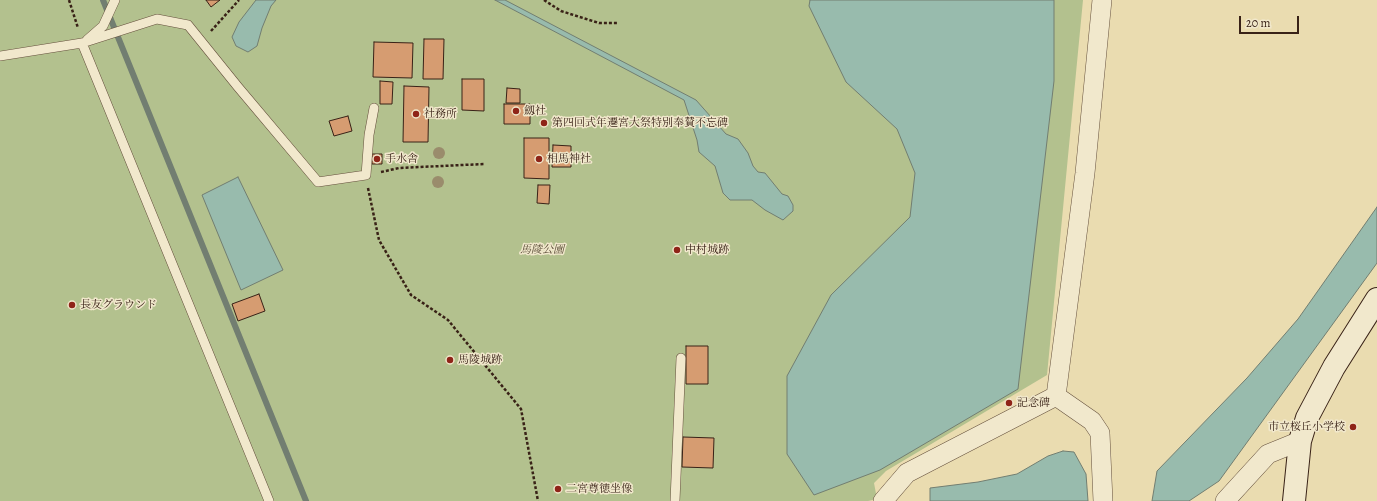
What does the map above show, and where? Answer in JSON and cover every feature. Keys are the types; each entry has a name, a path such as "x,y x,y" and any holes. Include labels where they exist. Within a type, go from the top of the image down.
{"street":[{"path":"1056,396 1085,173 1102,0"},
{"path":"1294,501 1300,441 1306,418 1330,374 1377,299"},
{"path":"883,501 907,473 1056,396"},
{"path":"1056,396 1092,421 1100,433 1103,501"},
{"path":"1225,501 1268,454 1300,441"}],"lane":[{"path":"82,43 103,26 114,0"},
{"path":"0,56 82,43 157,19 188,25 318,182 366,175 369,135 374,108"},
{"path":"82,43 269,501"},
{"path":"675,501 682,358"}],"path":[{"path":"69,0 82,43"},
{"path":"202,41 239,0"},
{"path":"544,0 561,11 599,23 618,23"},
{"path":"484,164 399,168 366,175 379,240 411,295 448,320 521,409 538,501"}],"green space":[{"name":"馬陵公園","path":"0,0 1083,0 1047,375 886,471 874,483 877,499 868,501 0,501"}],"shaded area":[{"path":"256,0 276,0 271,6 262,28 257,46 248,52 236,46 232,37 239,22"},
{"path":"495,0 505,0 696,100 726,134 738,139 748,153 753,166 758,172 765,173 782,194 788,196 793,205 793,211 783,220 765,210 752,200 730,200 723,193 715,166 699,152 697,140 684,100"},
{"path":"810,0 1054,0 1054,81 1018,389 880,470 814,495 787,454 787,376 831,295 910,217 915,173 897,129 846,82 809,6"},
{"path":"238,177 283,270 241,290 202,195"},
{"path":"1377,207 1377,263 1219,481 1189,501 1152,501 1157,471 1247,378 1298,319"},
{"path":"1063,451 1074,452 1086,474 1088,501 930,501 930,488 978,482 1017,474 1048,456"}],"building":[{"path":"206,0 220,0 211,7"},
{"path":"424,39 444,39 443,79 423,79"},
{"path":"374,42 413,43 412,78 373,77"},
{"path":"462,79 484,79 484,111 462,110"},
{"path":"380,81 393,82 392,104 380,104"},
{"name":"社務所","path":"404,86 429,87 428,142 403,142"},
{"path":"507,88 520,89 520,103 506,103"},
{"name":"劔社","path":"504,104 530,104 530,124 504,124"},
{"path":"348,116 352,131 334,136 329,121"},
{"name":"相馬神社","path":"524,138 549,138 549,179 524,178"},
{"path":"553,145 571,146 571,167 552,167"},
{"name":"手水舎","path":"372,154 382,154 382,164 372,164"},
{"path":"538,185 550,185 549,204 537,203"},
{"path":"259,294 265,311 238,321 232,304"},
{"path":"686,346 708,346 708,384 686,384"},
{"path":"683,437 714,438 713,468 682,467"}],"waterway":[{"path":"103,0 306,501"}],"place":[{"name":"劔社","path":"516,111"},
{"name":"社務所","path":"416,114"},
{"name":"第四回式年遷宮大祭特別奉賛不忘碑","path":"544,123"},
{"name":"手水舎","path":"377,159"},
{"name":"相馬神社","path":"539,159"},
{"name":"中村城跡","path":"677,250"},
{"name":"長友グラウンド","path":"72,305"},
{"name":"馬陵城跡","path":"450,360"},
{"name":"記念碑","path":"1009,403"},
{"name":"市立桜丘小学校","path":"1353,427"},
{"name":"二宮尊徳坐像","path":"558,489"}]}
